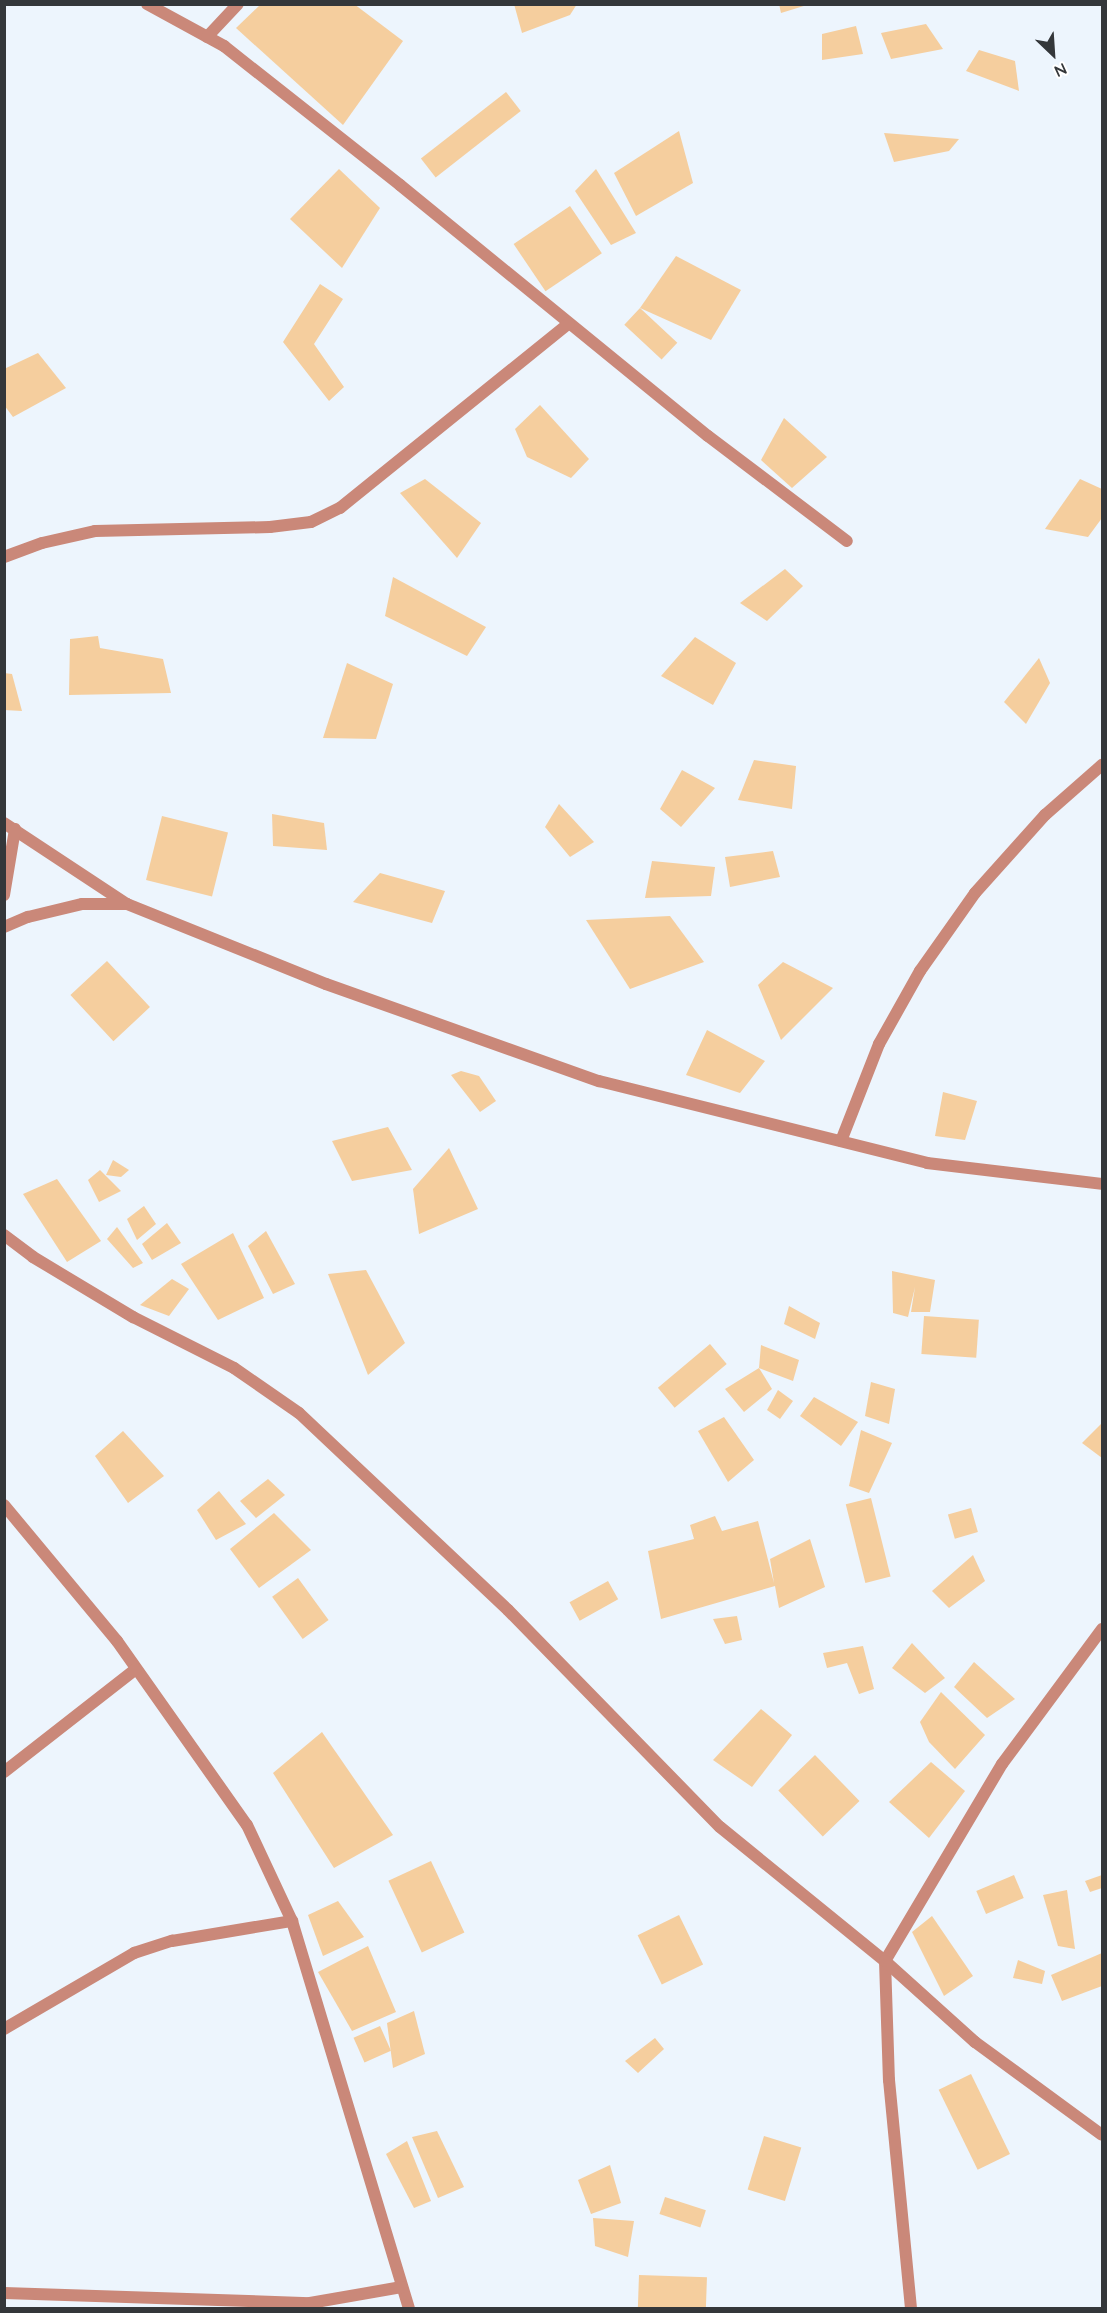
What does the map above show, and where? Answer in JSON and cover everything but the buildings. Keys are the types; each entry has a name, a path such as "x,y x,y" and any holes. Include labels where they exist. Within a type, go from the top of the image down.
{"street":[{"path":"147,4 224,46 400,185 708,436 848,541"},
{"path":"207,37 238,4"},
{"path":"4,557 42,543 95,531 270,527 310,522 340,508 570,323"},
{"path":"841,1141 879,1044 920,971 975,893 1045,815 1102,765"},
{"path":"4,895 10,826 127,904 326,984 599,1081 927,1163 1102,1184"},
{"path":"4,927 28,917 82,904 127,904"},
{"path":"4,1235 33,1257 133,1317 234,1368 299,1413 508,1610 720,1827 885,1961 975,2042 1102,2135"},
{"path":"4,1505 117,1641 247,1825 291,1921 409,2308"},
{"path":"911,2308 889,2080 885,1961 1002,1764 1102,1629"},
{"path":"4,1772 136,1669"},
{"path":"4,2029 134,1953 172,1941 291,1921"},
{"path":"4,2293 309,2303 402,2288"}]}
